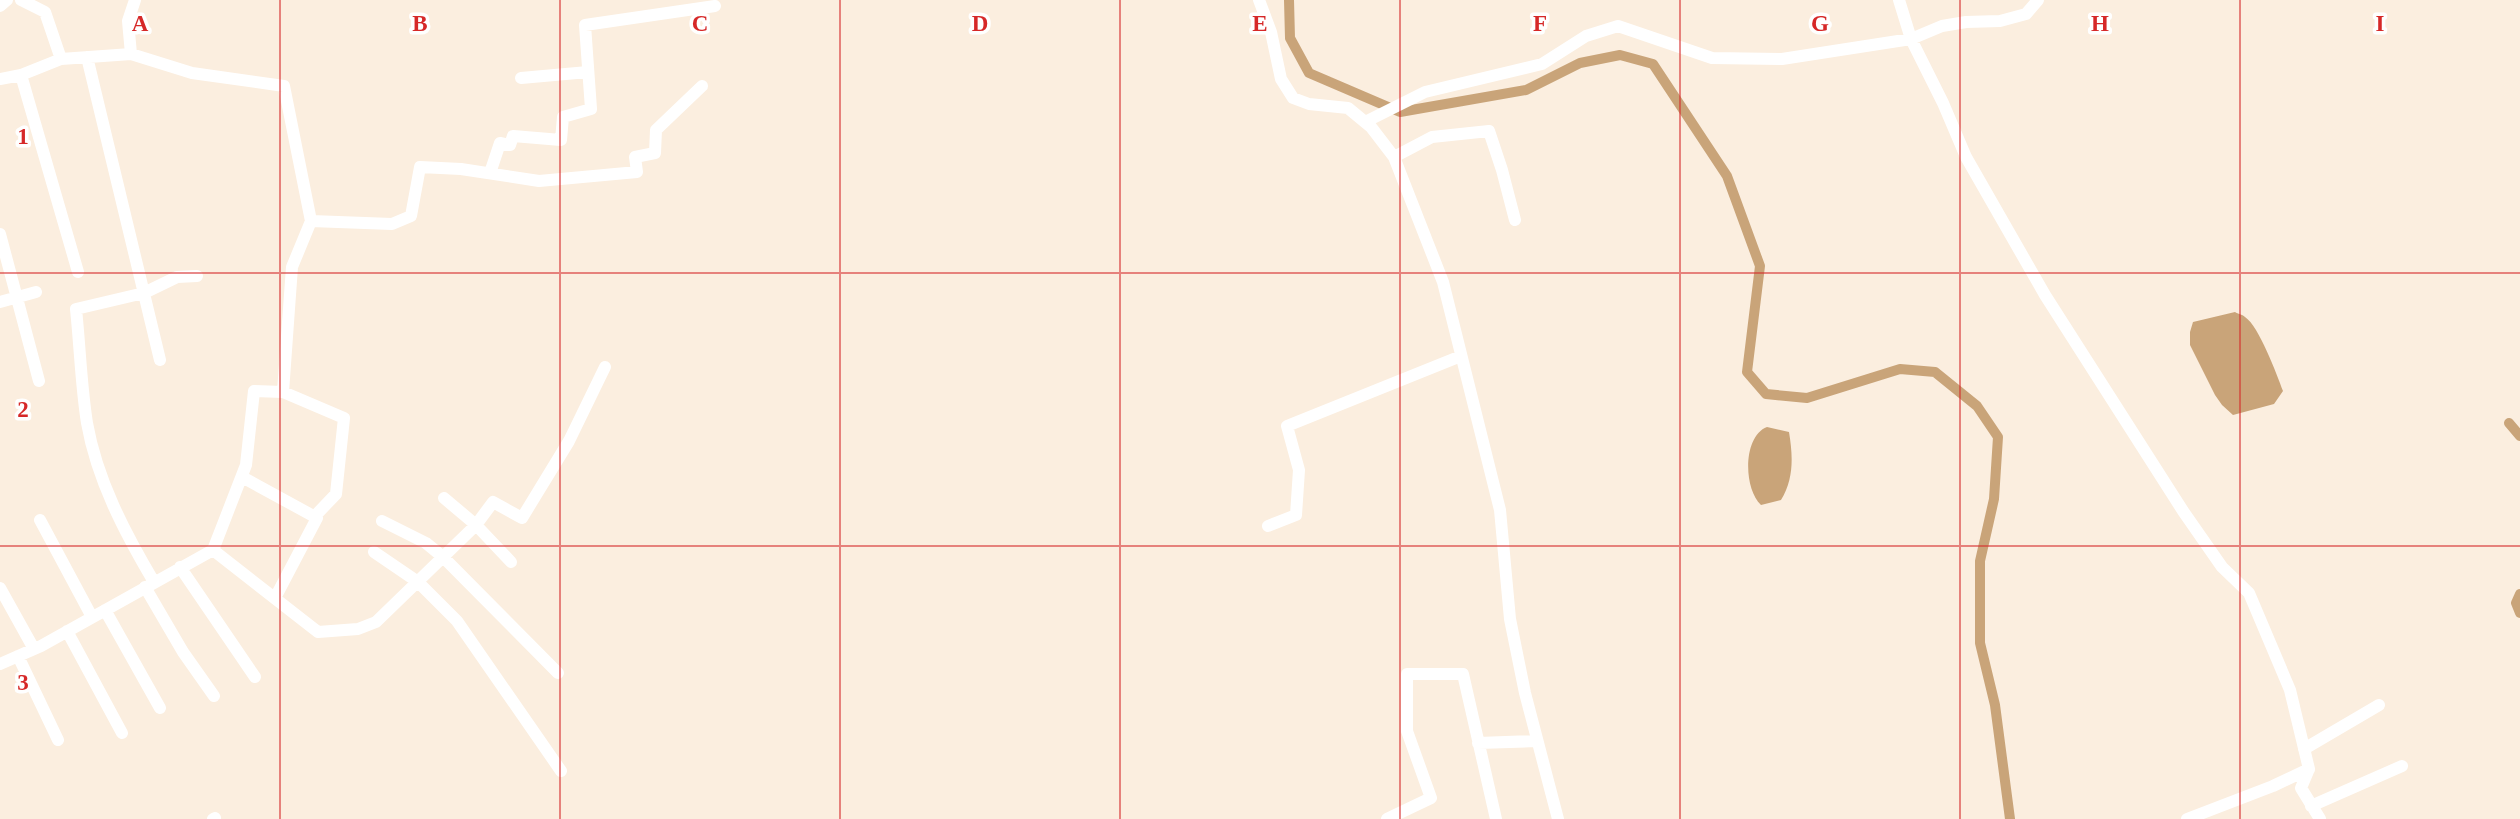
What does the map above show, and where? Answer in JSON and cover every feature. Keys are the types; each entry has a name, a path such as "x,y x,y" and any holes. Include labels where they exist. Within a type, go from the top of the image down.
{"street":[{"path":"0,6 7,0"},
{"path":"22,0 45,12 61,59"},
{"path":"131,54 128,21 135,0"},
{"path":"1259,0 1271,32 1280,79 1293,97 1310,104 1348,108 1368,120 1394,157 1443,282 1500,510 1510,619 1537,741 1558,819"},
{"path":"1899,0 1910,39 1943,103 1971,167 2045,295 2176,501 2222,568 2249,593 2290,690 2309,769 2301,788 2320,819"},
{"path":"1368,120 1425,92 1542,64 1586,36 1618,26 1712,58 1782,59 1910,39 1942,26 2000,21 2026,14 2038,0"},
{"path":"489,173 500,143 510,145 513,136 561,140 563,117 591,109 585,25 715,6"},
{"path":"0,79 21,75 61,59 131,54 192,74 284,86 311,222 292,267 283,392"},
{"path":"87,57 160,360"},
{"path":"521,78 588,72"},
{"path":"21,75 78,272"},
{"path":"311,222 392,224 411,216 420,167 489,173 539,181 636,172 635,157 655,153 656,130 702,86"},
{"path":"1394,157 1432,137 1489,131 1515,220"},
{"path":"0,234 38,381"},
{"path":"197,276 177,277 144,293 76,309 93,447 124,530 183,652 214,696"},
{"path":"0,302 36,292"},
{"path":"1268,526 1296,514 1299,470 1287,426 1461,356"},
{"path":"213,550 318,632 358,629 376,622 476,525 493,502 523,518 569,441 605,367"},
{"path":"0,664 34,649 213,550 246,465 254,391 283,392 344,418 336,494 314,517"},
{"path":"242,477 317,518 275,598"},
{"path":"444,498 476,525 510,562"},
{"path":"40,520 92,617"},
{"path":"382,521 426,543 443,557 558,673"},
{"path":"374,552 418,582 457,621 561,771"},
{"path":"180,567 255,677"},
{"path":"0,587 34,649"},
{"path":"105,610 160,708"},
{"path":"67,631 122,733"},
{"path":"18,656 58,740"},
{"path":"1387,819 1431,798 1407,731 1406,674 1463,674 1496,819"},
{"path":"2304,749 2379,705"},
{"path":"1478,743 1537,741"},
{"path":"2311,806 2402,766"},
{"path":"2188,819 2309,769"}],"shaded area":[{"path":"2235,312 2245,317 2256,330 2283,391 2274,404 2233,415 2215,395 2190,345 2190,332 2193,322"},
{"path":"1767,427 1789,432 1791,467 1781,500 1761,505 1751,487 1748,463 1753,441 1759,432"}],"waterway":[{"path":"1289,0 1290,38 1309,73 1400,112 1526,90 1580,63 1620,55 1653,64 1727,176 1760,266 1747,372 1766,394 1807,398 1900,369 1935,372 1977,406 1998,437 1994,499 1980,561 1980,643 1995,705 2010,819"},
{"path":"2509,423 2520,436"},
{"path":"2520,594 2516,603 2520,613"}]}
